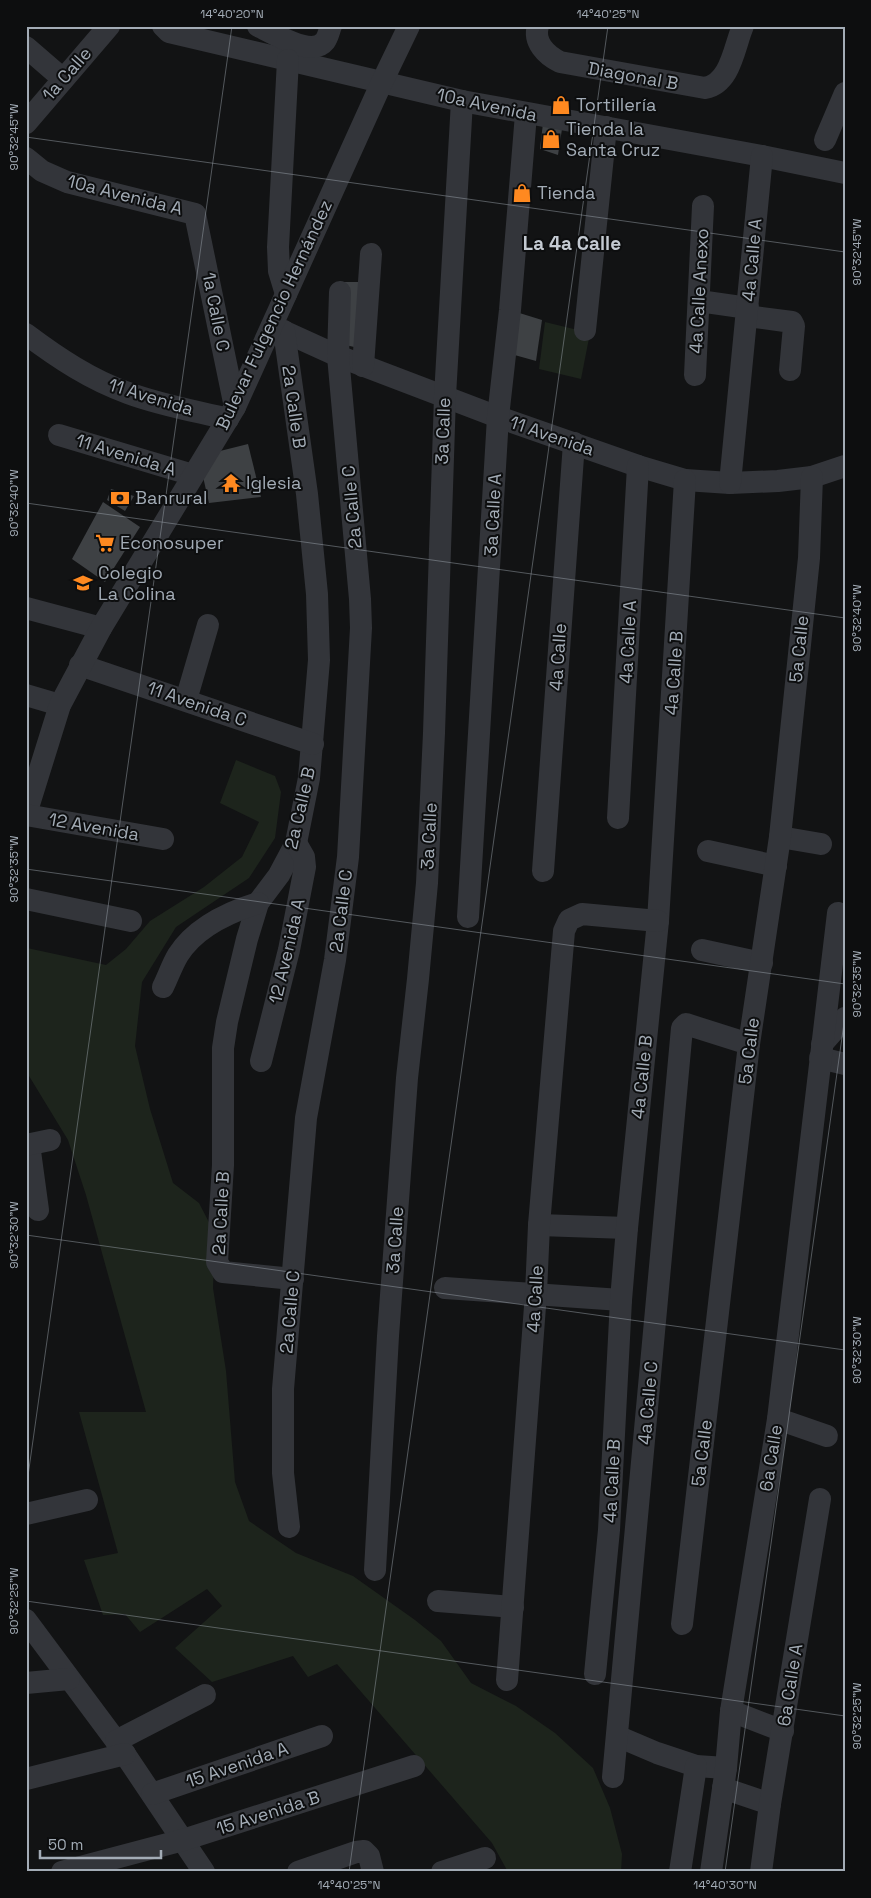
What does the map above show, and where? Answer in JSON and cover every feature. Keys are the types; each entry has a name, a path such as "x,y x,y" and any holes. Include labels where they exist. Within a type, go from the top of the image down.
{"street":[{"name":"1a Calle","path":"26,123 109,26"},
{"name":"10a Avenida","path":"164,26 168,32 462,101 845,173"},
{"path":"258,26 305,48 317,47 324,42 331,26"},
{"name":"Bulevar Fulgencio Hernández","path":"26,814 60,705 101,628 232,413 278,329 286,294 409,26"},
{"name":"Diagonal B","path":"538,26 537,41 544,52 552,58 570,65 705,88 713,86 722,79 728,68 743,26"},
{"path":"26,47 63,79"},
{"path":"286,294 279,271 278,247 288,60"},
{"path":"825,140 845,93"},
{"name":"3a Calle","path":"375,1570 388,1336 405,1098 427,882 445,396 462,101"},
{"name":"3a Calle A","path":"468,917 498,418 510,310 526,114"},
{"path":"586,330 606,127"},
{"name":"4a Calle A","path":"730,483 762,156"},
{"name":"10a Avenida A","path":"26,158 42,171 66,182 192,213 197,217"},
{"name":"4a Calle Anexo","path":"695,375 703,206"},
{"name":"1a Calle C","path":"197,217 232,413"},
{"path":"363,366 371,254"},
{"name":"2a Calle C","path":"289,1527 283,1473 283,1389 306,1118 335,960 348,857 361,628 338,356 340,292"},
{"path":"699,301 792,322 794,326 790,370"},
{"name":"11 Avenida","path":"278,329 338,356 498,418 638,466 686,480 730,483 812,477 845,466"},
{"name":"2a Calle B","path":"278,329 307,494 318,611 319,660 309,778 296,843 279,875 258,903 247,939 227,1022 223,1048 223,1165 217,1262 223,1272 293,1279"},
{"name":"11 Avenida","path":"26,334 52,353 104,384 149,400 232,413"},
{"name":"11 Avenida A","path":"59,434 193,475"},
{"name":"4a Calle","path":"543,871 574,443"},
{"name":"4a Calle A","path":"618,818 638,466"},
{"name":"5a Calle","path":"682,1624 749,1044 780,837 809,558 812,477"},
{"name":"4a Calle B","path":"595,1674 609,1530 621,1300 627,1228 658,921 686,480"},
{"path":"26,608 101,628"},
{"path":"186,700 208,625"},
{"name":"11 Avenida C","path":"80,665 312,744"},
{"path":"26,695 60,705"},
{"name":"12 Avenida","path":"26,814 163,838"},
{"path":"780,837 820,844"},
{"name":"12 Avenida A","path":"261,1061 288,950 305,867 304,857 296,843"},
{"path":"708,851 776,866"},
{"path":"26,900 131,921"},
{"path":"163,987 178,955 200,931 226,915 258,903"},
{"name":"6a Calle","path":"711,1872 731,1711 778,1419 838,913"},
{"name":"4a Calle","path":"506,1680 536,1293 539,1225 564,931 569,920 582,914 658,921"},
{"path":"702,950 762,963"},
{"path":"845,1018 821,1051 845,1064"},
{"name":"4a Calle C","path":"613,1777 682,1028 689,1024 749,1044"},
{"path":"35,1143 38,1210"},
{"path":"539,1225 627,1228"},
{"path":"445,1288 621,1300"},
{"path":"778,1419 827,1436"},
{"name":"6a Calle A","path":"761,1872 770,1804 820,1499"},
{"path":"26,1514 88,1500"},
{"path":"438,1602 513,1607"},
{"path":"26,1620 120,1747 204,1872"},
{"path":"26,1683 69,1679"},
{"path":"26,1779 120,1747 205,1695"},
{"path":"731,1711 783,1731"},
{"name":"15 Avenida A","path":"152,1794 322,1736"},
{"path":"617,1736 724,1778 770,1804"},
{"name":"15 Avenida B","path":"62,1872 183,1840 414,1766"},
{"path":"680,1872 696,1766"},
{"path":"298,1872 356,1852 369,1862"},
{"path":"442,1872 485,1858"}],"shaded area":[{"path":"545,322 590,333 581,379 539,369"},
{"path":"236,760 275,776 281,792 275,838 249,878 176,927 142,982 135,1046 150,1109 173,1183 199,1203 215,1234 213,1288 226,1371 235,1482 249,1521 296,1553 353,1576 415,1620 441,1641 471,1683 516,1706 555,1733 593,1768 610,1808 622,1854 621,1872 508,1872 492,1843 337,1664 308,1677 293,1656 212,1682 175,1648 222,1606 207,1589 140,1632 125,1614 103,1615 84,1560 118,1553 79,1412 146,1412 86,1195 68,1140 26,1071 26,952 27,948 106,965 126,949 150,921 204,887 242,857 259,822 220,803"}],"building":[{"name":"Tienda la Santa Cruz","path":"543,123 562,129 558,155 540,149"},
{"path":"341,282 368,282 363,349 341,344"},
{"path":"513,311 542,320 536,361 511,354"},
{"name":"Iglesia","path":"248,444 261,497 209,503 201,468 212,453"},
{"name":"Banrural","path":"111,489 134,496 125,511 107,500"},
{"name":"Econosuper","path":"103,502 140,527 105,582 72,559"}],"place":[{"name":"Tortillería","path":"561,105"},
{"name":"Tienda la Santa Cruz","path":"551,139"},
{"name":"Tienda","path":"522,193"},
{"name":"Iglesia","path":"231,483"},
{"name":"Banrural","path":"120,498"},
{"name":"Econosuper","path":"105,543"},
{"name":"Colegio La Colina","path":"83,583"}],"district":[{"name":"La 4a Calle","path":"572,243"}]}
